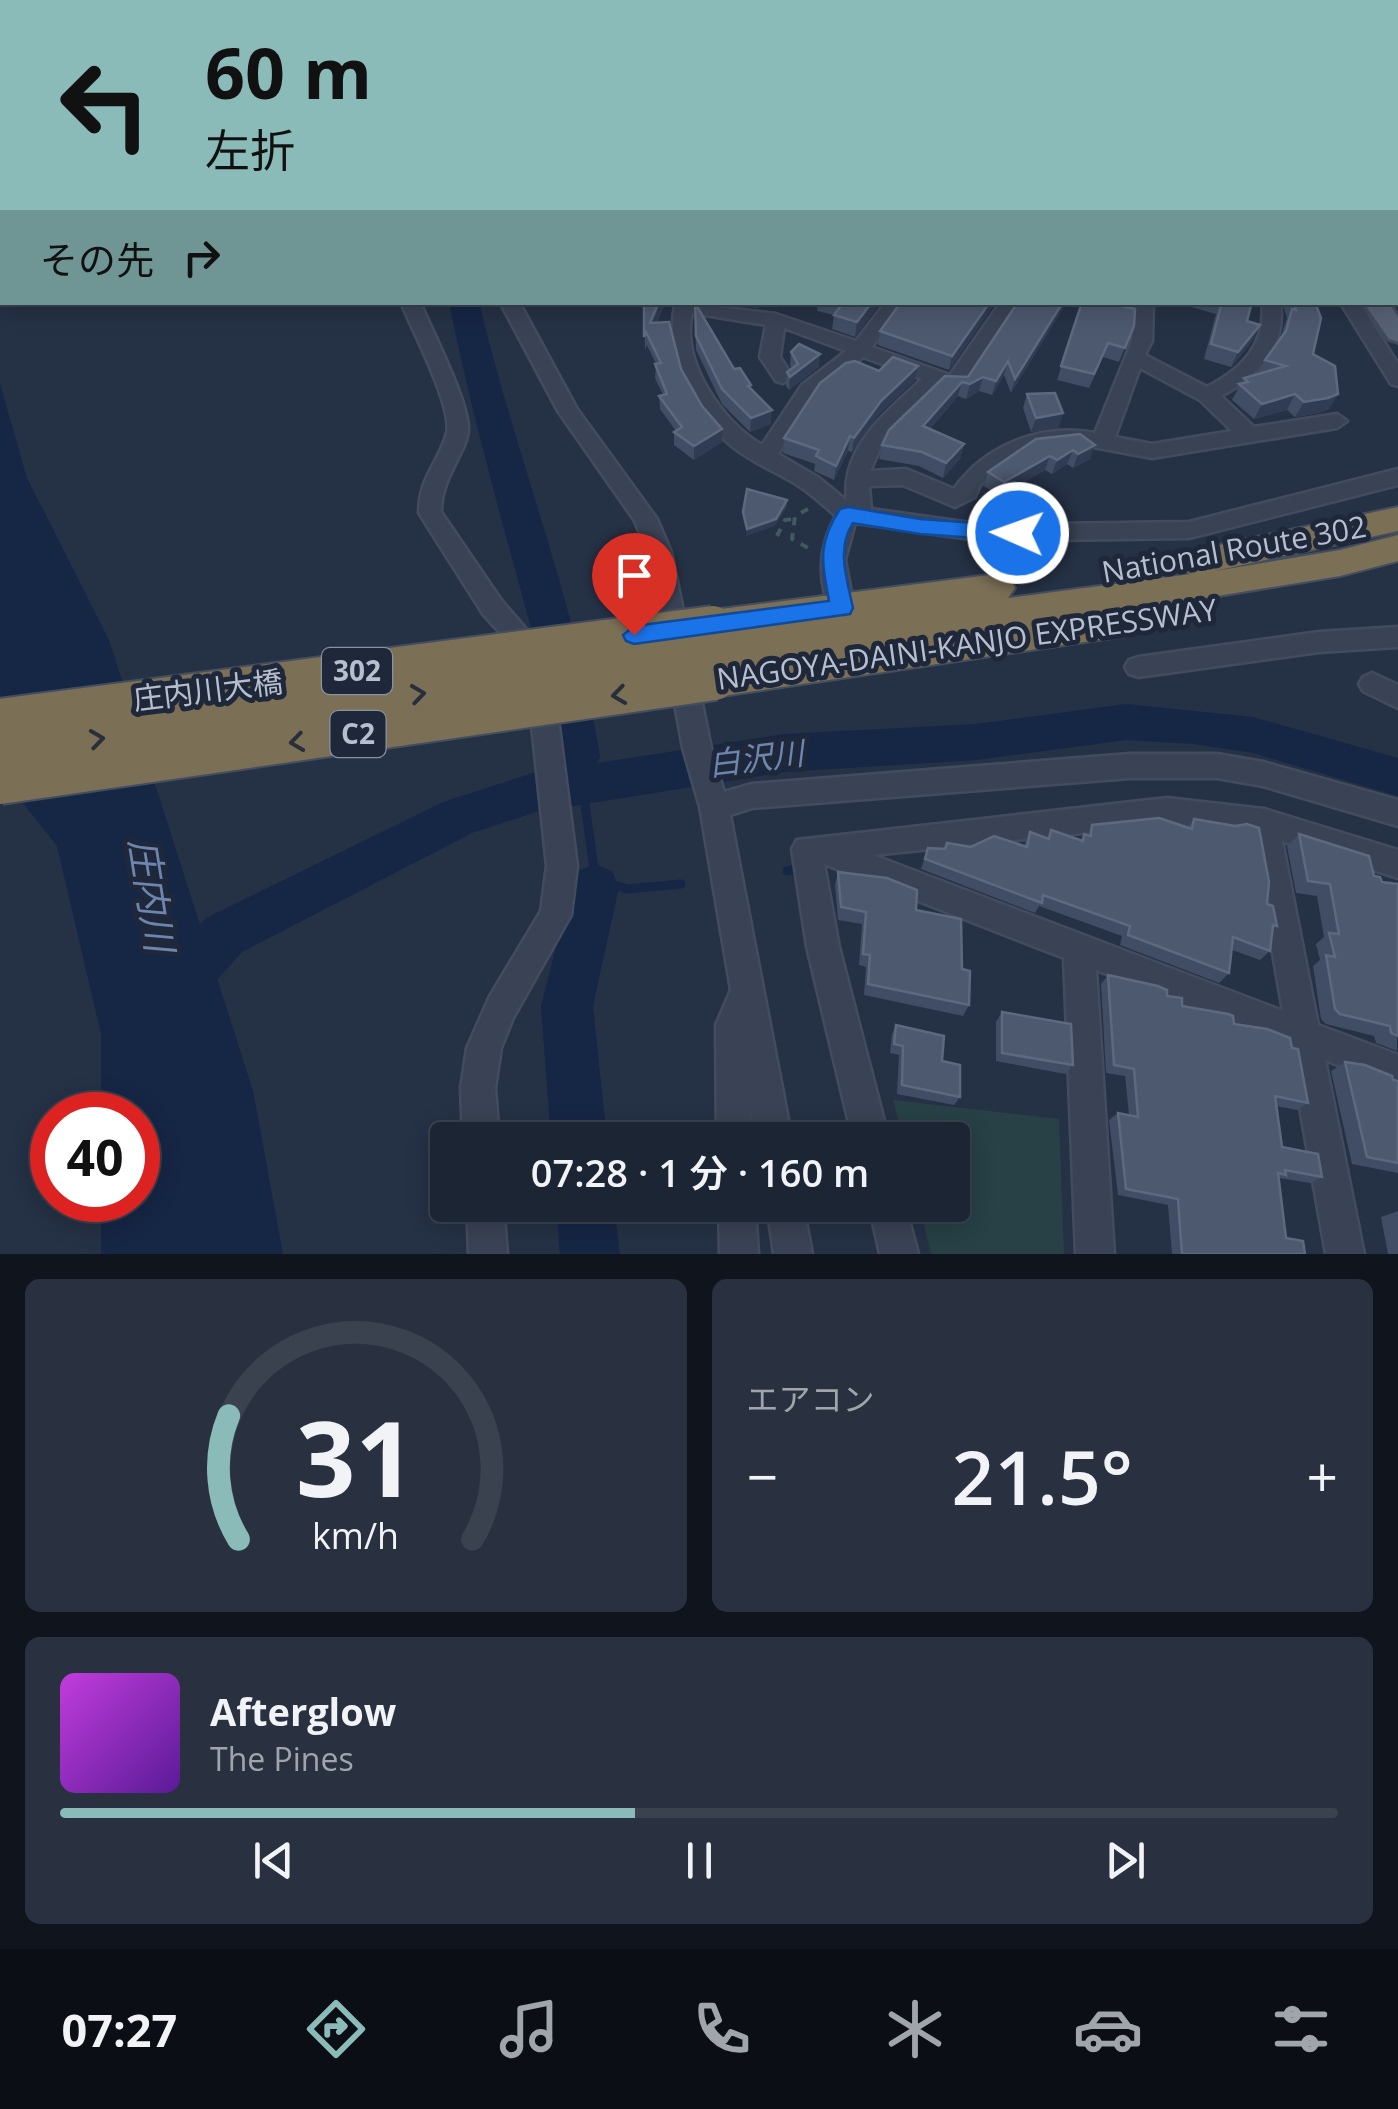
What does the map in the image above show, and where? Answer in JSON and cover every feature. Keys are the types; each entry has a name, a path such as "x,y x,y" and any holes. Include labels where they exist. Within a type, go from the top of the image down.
{"highway":[{"name":"National Route 302","path":"713,653 842,608 1201,562 1398,519"},
{"name":"NAGOYA-DAINI-KANJO EXPRESSWAY","path":"0,752 1232,582 1340,563 1398,548"},
{"name":"NAGOYA-DAINI-KANJO EXPRESSWAY","path":"0,784 713,653 1246,605 1398,574"},
{"name":"庄内川大橋","path":"0,718 713,653"}],"main road":[{"path":"1377,305 1398,334"}],"street":[{"path":"411,305 454,408 458,432 444,453 429,500 430,513 492,606 536,658 558,831 562,890 556,915 501,1007 484,1048 478,1088 480,1122"},
{"path":"511,305 568,411 646,519 659,552 748,989 771,1122"},
{"path":"684,305 680,322 684,361 704,399 739,441 854,515 986,533 1189,530 1398,478"},
{"path":"690,305 781,321 954,384 1009,305"},
{"path":"783,377 770,357 781,321 798,305"},
{"path":"764,458 809,390 860,350 894,305"},
{"path":"1102,442 1142,340 1144,305"},
{"path":"1207,396 1238,381 1256,364 1268,336 1272,305"},
{"path":"1351,305 1394,360 1398,380"},
{"path":"1134,357 1207,396 1249,435"},
{"path":"842,608 832,559 836,532 854,515 860,456 881,430 936,378"},
{"path":"857,479 906,477 956,499 967,492 970,480 1015,447 1057,438 1152,451 1337,421"},
{"path":"1138,667 1318,642 1398,636"},
{"path":"1372,684 1398,697"},
{"path":"710,800 1130,766 1217,766 1281,778 1398,813"},
{"path":"867,1122 823,947 807,849 1167,811 1264,822 1398,864"},
{"path":"1264,822 1345,1254"},
{"path":"816,848 1398,1072"},
{"path":"1079,950 1095,1254"},
{"path":"735,1122 732,1025 748,989"},
{"path":"486,1222 488,1254"},
{"path":"738,1222 739,1254"},
{"path":"788,1222 793,1254"},
{"path":"892,1222 900,1254"}],"path":[{"path":"810,549 792,538 794,519 800,511 812,508"},
{"path":"777,536 785,520 794,519"}],"green space":[{"path":"893,1100 1059,1119 1064,1254 931,1254 923,1222 970,1222 970,1122 898,1122"}],"water":[{"name":"庄内川","path":"0,384 27,478 109,640 253,1091 283,1254 101,1254 101,1222 160,1222 160,1092 101,1092 101,1034 57,846 0,774"}],"building":[{"path":"644,305 658,305 650,323 669,322 681,369 702,406 722,429 694,446 674,432 682,427 659,396 667,394 655,364 661,363 646,332 644,337"},
{"path":"695,305 734,369 740,368 751,385 748,386 772,410 751,418 722,389 696,336"},
{"path":"842,305 870,305 857,322 834,315"},
{"path":"899,305 988,305 952,356 880,331"},
{"path":"1016,305 1061,305 1015,379 1008,361 996,381 983,377 970,384 962,382 923,426 964,444 946,463 922,452 882,445 889,430 945,376 968,377"},
{"path":"1081,305 1135,309 1134,326 1125,348 1108,343 1094,374 1061,366"},
{"path":"1221,305 1251,305 1247,321 1260,325 1238,352 1211,344"},
{"path":"1295,305 1316,305 1321,318 1313,354 1335,366 1338,394 1304,402 1295,394 1262,404 1239,384 1248,382 1244,378 1286,366 1265,360 1286,331 1292,309 1296,310"},
{"path":"799,344 820,354 790,377 787,372 798,364 791,352"},
{"path":"893,357 918,366 881,401 854,438 850,436 836,466 816,456 819,450 784,438 820,383 846,363 855,361 879,371"},
{"path":"1055,393 1063,413 1036,418 1027,394"},
{"path":"1080,434 1095,445 1078,454 1073,450 1057,460 1050,456 1004,482 988,472 1036,439"},
{"path":"747,489 787,500 776,519 747,529 743,512"},
{"path":"1159,818 1192,829 1194,819 1259,828 1269,882 1267,904 1273,906 1277,926 1273,925 1270,951 1233,937 1229,973 1128,935 1130,926 1043,895 1042,903 925,859 928,848 945,849 947,843 971,847 994,836 1027,847 1030,832 1049,839 1051,830 1083,841 1084,834 1091,836 1092,825"},
{"path":"1299,834 1369,856 1374,876 1382,882 1398,884 1398,1036 1391,1033 1390,1026 1340,1014 1335,1009 1326,955 1335,957 1329,933 1339,934 1330,884 1308,881"},
{"path":"838,872 887,878 917,890 916,910 961,919 962,969 970,971 969,1005 868,984 870,955 863,954 866,912 841,907"},
{"path":"1108,975 1158,986 1167,990 1167,996 1182,998 1182,1006 1228,1014 1233,1016 1234,1024 1267,1029 1290,1038 1292,1048 1298,1049 1308,1103 1275,1096 1282,1147 1318,1154 1322,1177 1285,1170 1286,1175 1278,1173 1286,1238 1303,1241 1305,1254 1182,1254 1178,1199 1126,1189 1118,1113 1138,1117 1134,1069 1114,1065"},
{"path":"1002,1012 1071,1024 1073,1065 1002,1053"},
{"path":"896,1025 944,1036 942,1061 960,1065 960,1097 902,1085 903,1046 894,1044"},
{"path":"1345,1062 1365,1065 1398,1081 1398,1163 1367,1157"}],"waterway":[{"path":"465,305 482,385 568,685 578,757"},
{"name":"白沢川","path":"173,991 224,935 459,817 536,792 785,753 976,742 1126,722 1253,735 1398,777"},
{"path":"583,785 586,806"},
{"path":"585,804 594,869 600,880 627,889 681,884"},
{"path":"787,871 797,869 798,876"},
{"path":"577,1122 567,1006 595,887"},
{"path":"587,1222 590,1254"}],"route":[{"path":"634,635 842,608 832,559 836,532 848,514 920,526 1018,533"}]}
